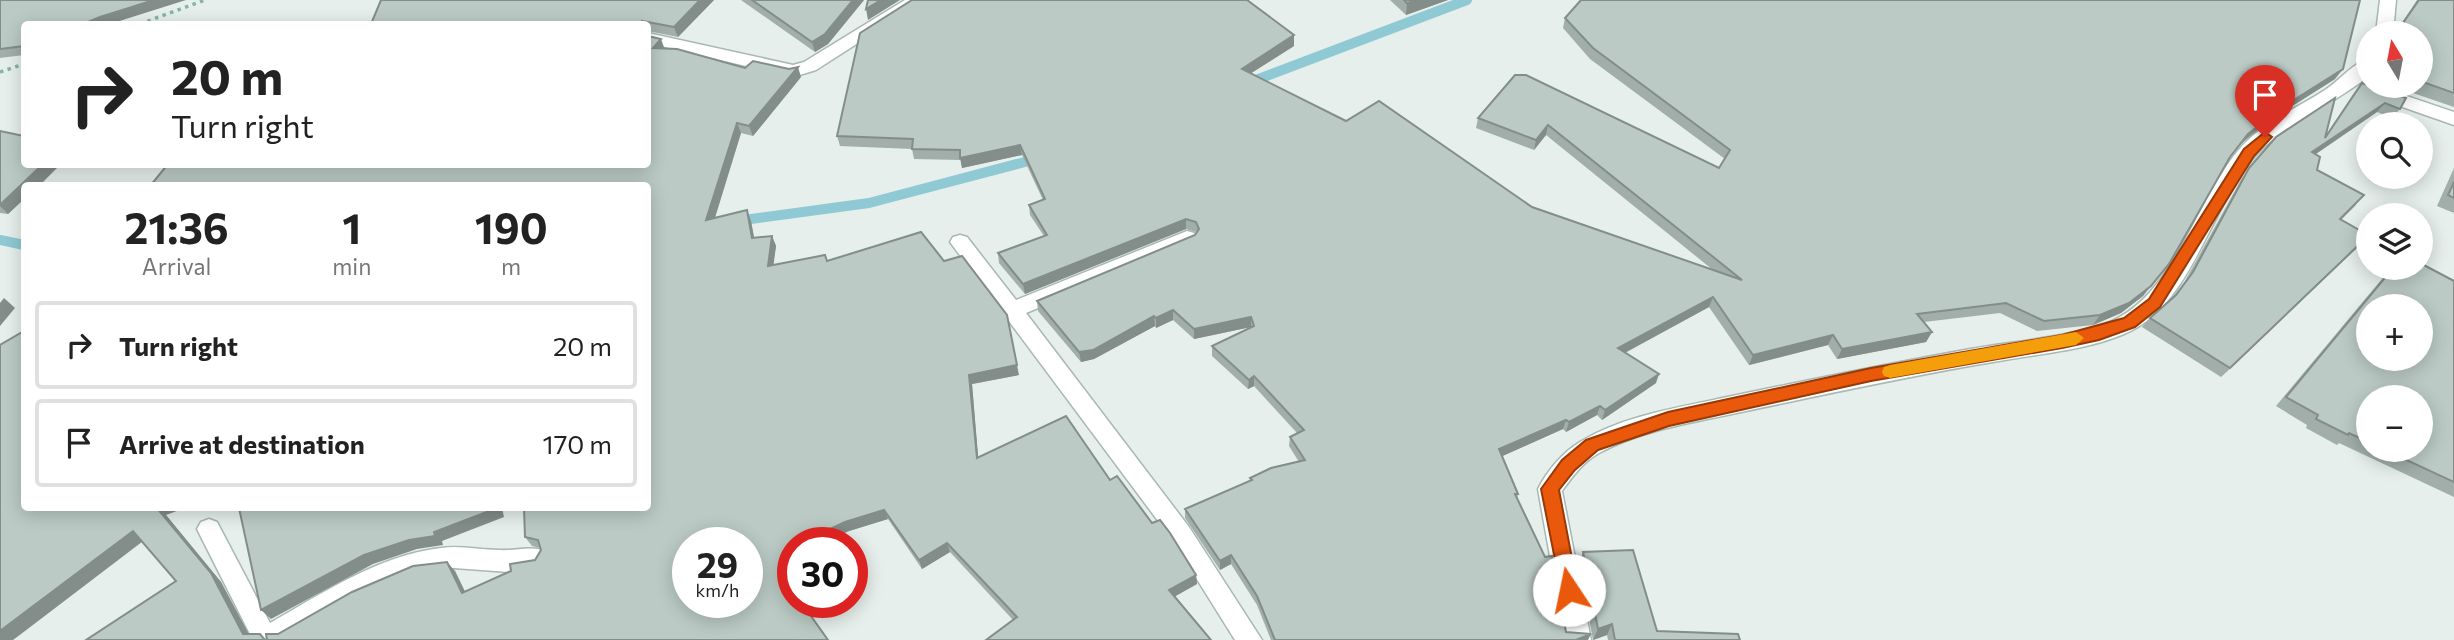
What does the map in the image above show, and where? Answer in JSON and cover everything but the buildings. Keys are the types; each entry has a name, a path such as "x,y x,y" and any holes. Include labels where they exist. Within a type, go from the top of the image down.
{"street":[{"path":"651,39 793,71 810,66 917,0"},
{"path":"2386,21 2388,0"},
{"path":"1578,640 1550,489 1569,465 1592,445 1668,419 1871,375 2074,339 2130,323 2155,303 2249,152 2282,122 2356,78"},
{"path":"2352,83 2454,119"},
{"path":"1011,310 1187,239"},
{"path":"960,242 1181,534 1249,640"},
{"path":"209,529 266,639 361,586 407,567 441,558 509,564 533,558"}],"path":[{"path":"148,21 205,0"},
{"path":"0,72 21,65"}],"waterway":[{"path":"1248,83 1467,0"},
{"path":"736,221 869,203 1040,158"},
{"path":"0,240 21,244"}],"slow traffic":[{"path":"1890,372 2076,338"}],"route":[{"path":"1569,590 1550,489 1569,465 1592,445 1668,419 1871,375 2062,341 2130,323 2155,303 2207,215 2249,152 2265,137"}]}
